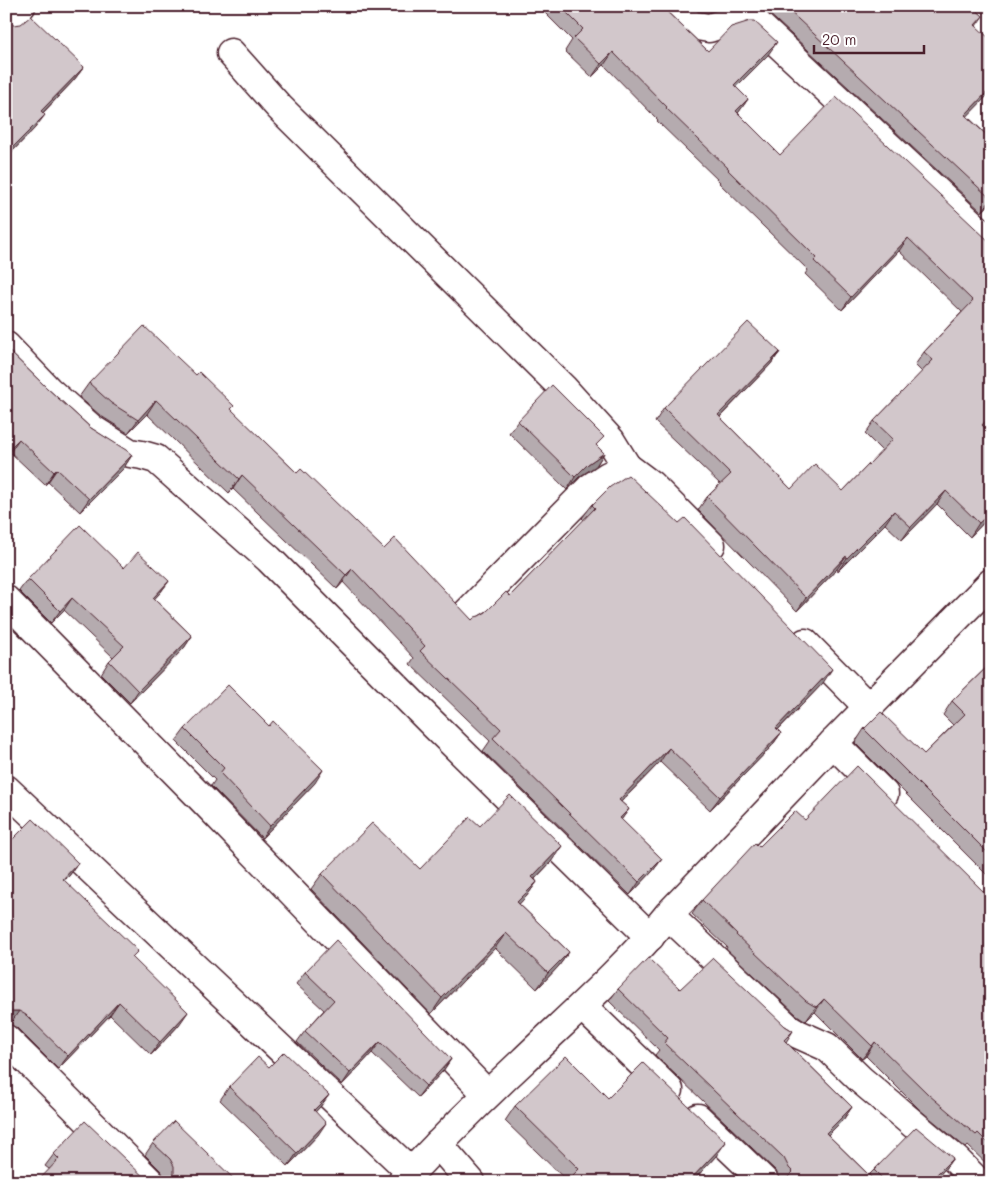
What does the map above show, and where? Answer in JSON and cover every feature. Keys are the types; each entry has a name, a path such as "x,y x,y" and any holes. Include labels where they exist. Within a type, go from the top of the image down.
{"street":[{"path":"6,24 21,6"},
{"path":"672,6 692,25 709,28 739,18 752,19 991,242"},
{"path":"972,6 991,24"},
{"path":"231,53 279,107 563,388 612,441 627,467 650,485 727,562"},
{"path":"6,346 48,390 92,429 130,453 142,454 156,460 269,560 650,937"},
{"path":"465,615 590,488 608,476 627,467"},
{"path":"6,789 406,1177 487,1094 582,1006 650,937 668,915 833,743 991,583"},
{"path":"6,600 204,801 487,1094"},
{"path":"788,625 869,708"},
{"path":"833,743 901,812"},
{"path":"668,915 787,1026 798,1034 827,1047 861,1080 956,1160 978,1182"},
{"path":"582,1006 765,1182"},
{"path":"6,1039 150,1182"},
{"path":"438,1144 471,1182"}],"building":[{"path":"560,6 661,6 708,51 731,27 754,21 777,42 734,85 748,99 736,111 780,155 836,97 991,243 991,415 982,425 991,434 991,512 979,523 946,491 911,527 894,511 847,558 846,556 806,598 707,497 731,474 664,408 748,322 780,352 718,415 791,489 815,464 843,491 893,439 874,421 933,360 924,352 973,301 908,238 851,297 814,261 817,258 666,108 613,52 601,64 574,38 583,29"},
{"path":"784,6 972,6 983,16 975,25 991,40 991,88 965,115 991,139 991,199"},
{"path":"31,16 84,67 41,111 45,115 11,149 6,144 6,22 13,25 21,24"},
{"path":"144,326 196,375 199,372 234,406 231,409 297,473 301,469 384,549 395,538 472,620 486,612 506,592 510,596 595,508 592,505 610,487 628,475 679,523 685,518 832,669 776,728 781,733 720,797 669,748 619,800 629,809 620,818 662,859 639,882 493,738 501,729 420,651 425,646 352,569 346,575 242,475 239,479 156,400 138,420 111,403 89,383"},
{"path":"6,348 91,428 132,455 89,499 57,469 54,472 19,439 6,452"},
{"path":"552,385 604,437 596,445 604,453 588,464 575,477 518,421"},
{"path":"80,525 124,568 138,552 169,581 153,598 192,636 138,691 109,661 124,646 72,598 60,611 28,579"},
{"path":"991,663 991,856 864,729 881,712 924,754 965,714 952,701"},
{"path":"228,685 269,726 273,721 323,770 270,826 220,773 224,768 185,729"},
{"path":"857,766 991,899 991,1146 978,1133 976,1135 929,1095 875,1042 872,1046 824,999 816,1007 806,1001 702,900 755,843 759,847 795,811 805,820"},
{"path":"510,795 562,846 532,877 537,882 517,902 569,952 548,973 506,933 442,998 322,874 372,823 420,869 470,817 480,826"},
{"path":"33,819 78,863 63,879 138,951 132,957 188,1012 160,1042 119,1002 68,1056 26,1015 19,1011 11,1011 6,1014 6,846"},
{"path":"336,940 451,1059 426,1086 380,1042 350,1073 305,1031 334,1000 305,972"},
{"path":"648,958 680,989 713,958 785,1026 793,1031 784,1040 852,1107 826,1133 876,1182 783,1182 793,1172 784,1158 664,1043 668,1038 618,989"},
{"path":"6,1038 10,1042 6,1046"},
{"path":"284,1052 329,1095 314,1110 326,1123 297,1153 229,1087 258,1057 269,1067"},
{"path":"566,1056 608,1098 643,1063 726,1142 688,1182 566,1182 579,1169 515,1106"},
{"path":"85,1121 149,1182 37,1182 59,1159 54,1154"},
{"path":"174,1121 237,1182 168,1182 174,1174 174,1166 170,1159 153,1143"},
{"path":"916,1127 953,1158 929,1182 886,1182 874,1170"}]}
